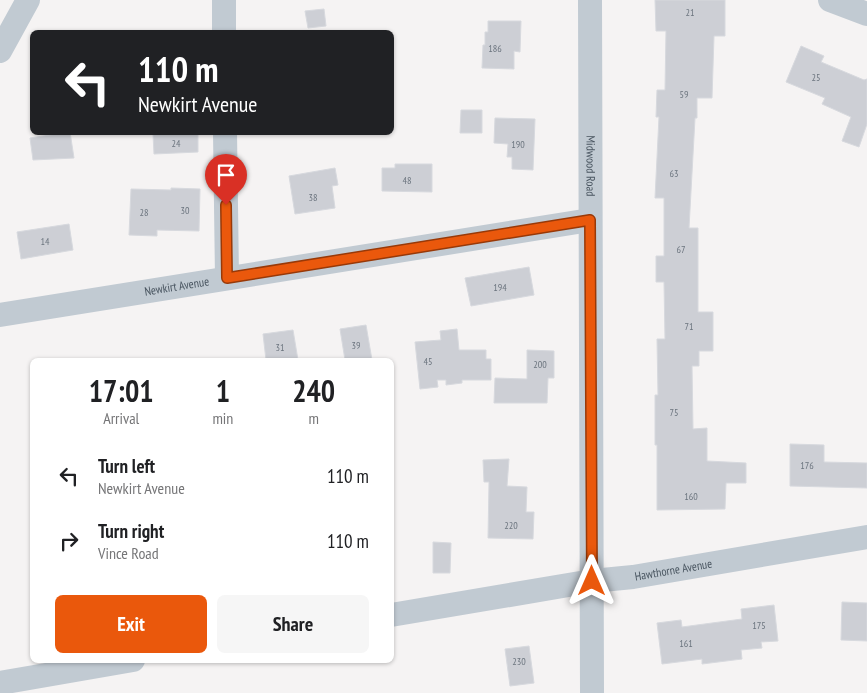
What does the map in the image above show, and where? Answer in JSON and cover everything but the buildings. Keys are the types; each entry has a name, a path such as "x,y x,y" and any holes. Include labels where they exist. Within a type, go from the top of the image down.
{"street":[{"path":"0,51 28,0"},
{"path":"224,0 224,30"},
{"name":"Midwood Road","path":"590,0 592,693"},
{"path":"830,0 867,14"},
{"path":"225,135 227,278"},
{"name":"Newkirt Avenue","path":"0,314 590,220"},
{"name":"Hawthorne Avenue","path":"394,615 592,581 633,577 867,537"},
{"path":"0,683 116,663"}],"route":[{"path":"226,205 227,278 590,220 592,581"}]}
